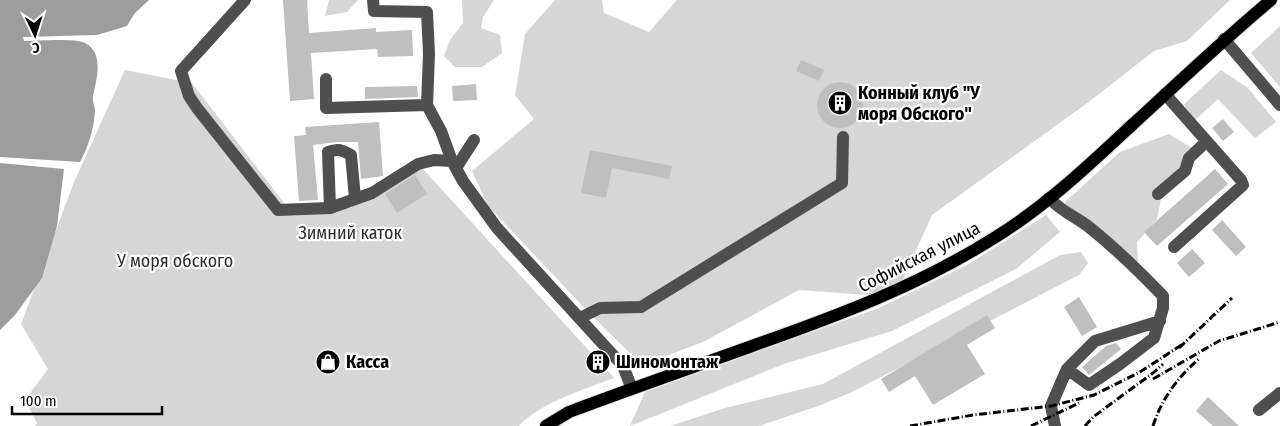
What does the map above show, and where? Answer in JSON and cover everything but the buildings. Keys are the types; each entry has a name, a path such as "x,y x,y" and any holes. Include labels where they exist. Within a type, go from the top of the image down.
{"main road":[{"name":"Софийская улица","path":"546,426 569,412 842,314 897,291 946,266 996,237 1050,198 1083,171 1224,39 1270,0"}],"street":[{"path":"245,0 181,70 189,96 197,108 278,210 330,208 372,192 418,164 434,160 454,164"},
{"path":"373,0 374,11 427,12 429,54 427,105 441,130 454,164 496,228 623,366 632,389"},
{"path":"1224,39 1280,105"},
{"path":"326,78 326,108 427,105"},
{"path":"1165,94 1241,180 1243,185 1174,246"},
{"path":"580,318 600,308 641,307 842,183 843,137"},
{"path":"454,164 474,140"},
{"path":"1158,194 1185,171 1189,158 1207,141"},
{"path":"330,208 328,152 335,149 352,155 355,198"},
{"path":"1050,198 1061,210 1088,226 1149,281 1162,296 1163,308 1154,338 1089,385 1067,369"},
{"path":"1055,426 1051,406 1067,369 1095,341 1160,321"},
{"path":"1259,410 1280,393"}],"green space":[{"path":"329,0 358,0 347,12 325,16"},
{"path":"462,0 494,0 483,17 481,28 500,35 502,53 482,67 455,67 444,56 450,40 463,23"},
{"path":"555,0 602,0 604,13 649,32 677,0 1230,0 1187,41 1154,51 1090,101 932,215 895,297 799,290 703,342 642,365 598,322 488,206 472,171 534,119 515,95 525,34"},
{"path":"1280,26 1280,87 1251,53"},
{"name":"У моря обского","path":"125,70 192,83 294,216 369,196 422,168 614,378 538,410 519,426 35,426 37,423 25,400 48,369 21,324 74,182"},
{"path":"1221,70 1248,88 1276,122 1255,138 1218,99 1192,123 1184,104"},
{"path":"1169,134 1192,148 1161,199 1157,219 1137,242 1138,262 1103,245 1072,223 1065,202 1120,152"},
{"path":"1046,215 1060,232 1016,269 892,331 784,364 630,426 645,392 879,308 967,265"},
{"path":"1081,252 1088,263 1079,275 852,392 821,405 759,426 670,426 725,408 823,384 1060,255"}],"shaded area":[{"path":"0,0 149,0 135,13 127,26 97,35 23,37 24,41 80,41 85,43 95,53 98,68 93,98 94,118 90,138 80,162 0,157"},
{"path":"0,163 64,169 57,226 42,278 15,315 0,330"}],"railway":[{"path":"1179,348 1232,298"},
{"path":"1153,379 1219,341 1280,322"},
{"path":"910,426 973,415 1051,406 1094,395 1140,372 1183,344"},
{"path":"1153,426 1166,397 1200,358"},
{"path":"1085,426 1093,417 1163,364"},
{"path":"1031,426 1079,403"}],"place":[{"name":"Конный клуб \"У моря Обского\"","path":"840,103"},
{"name":"Касса","path":"328,362"},
{"name":"Шиномонтаж","path":"598,362"}],"park label":[{"name":"Зимний каток","path":"350,233"}]}
